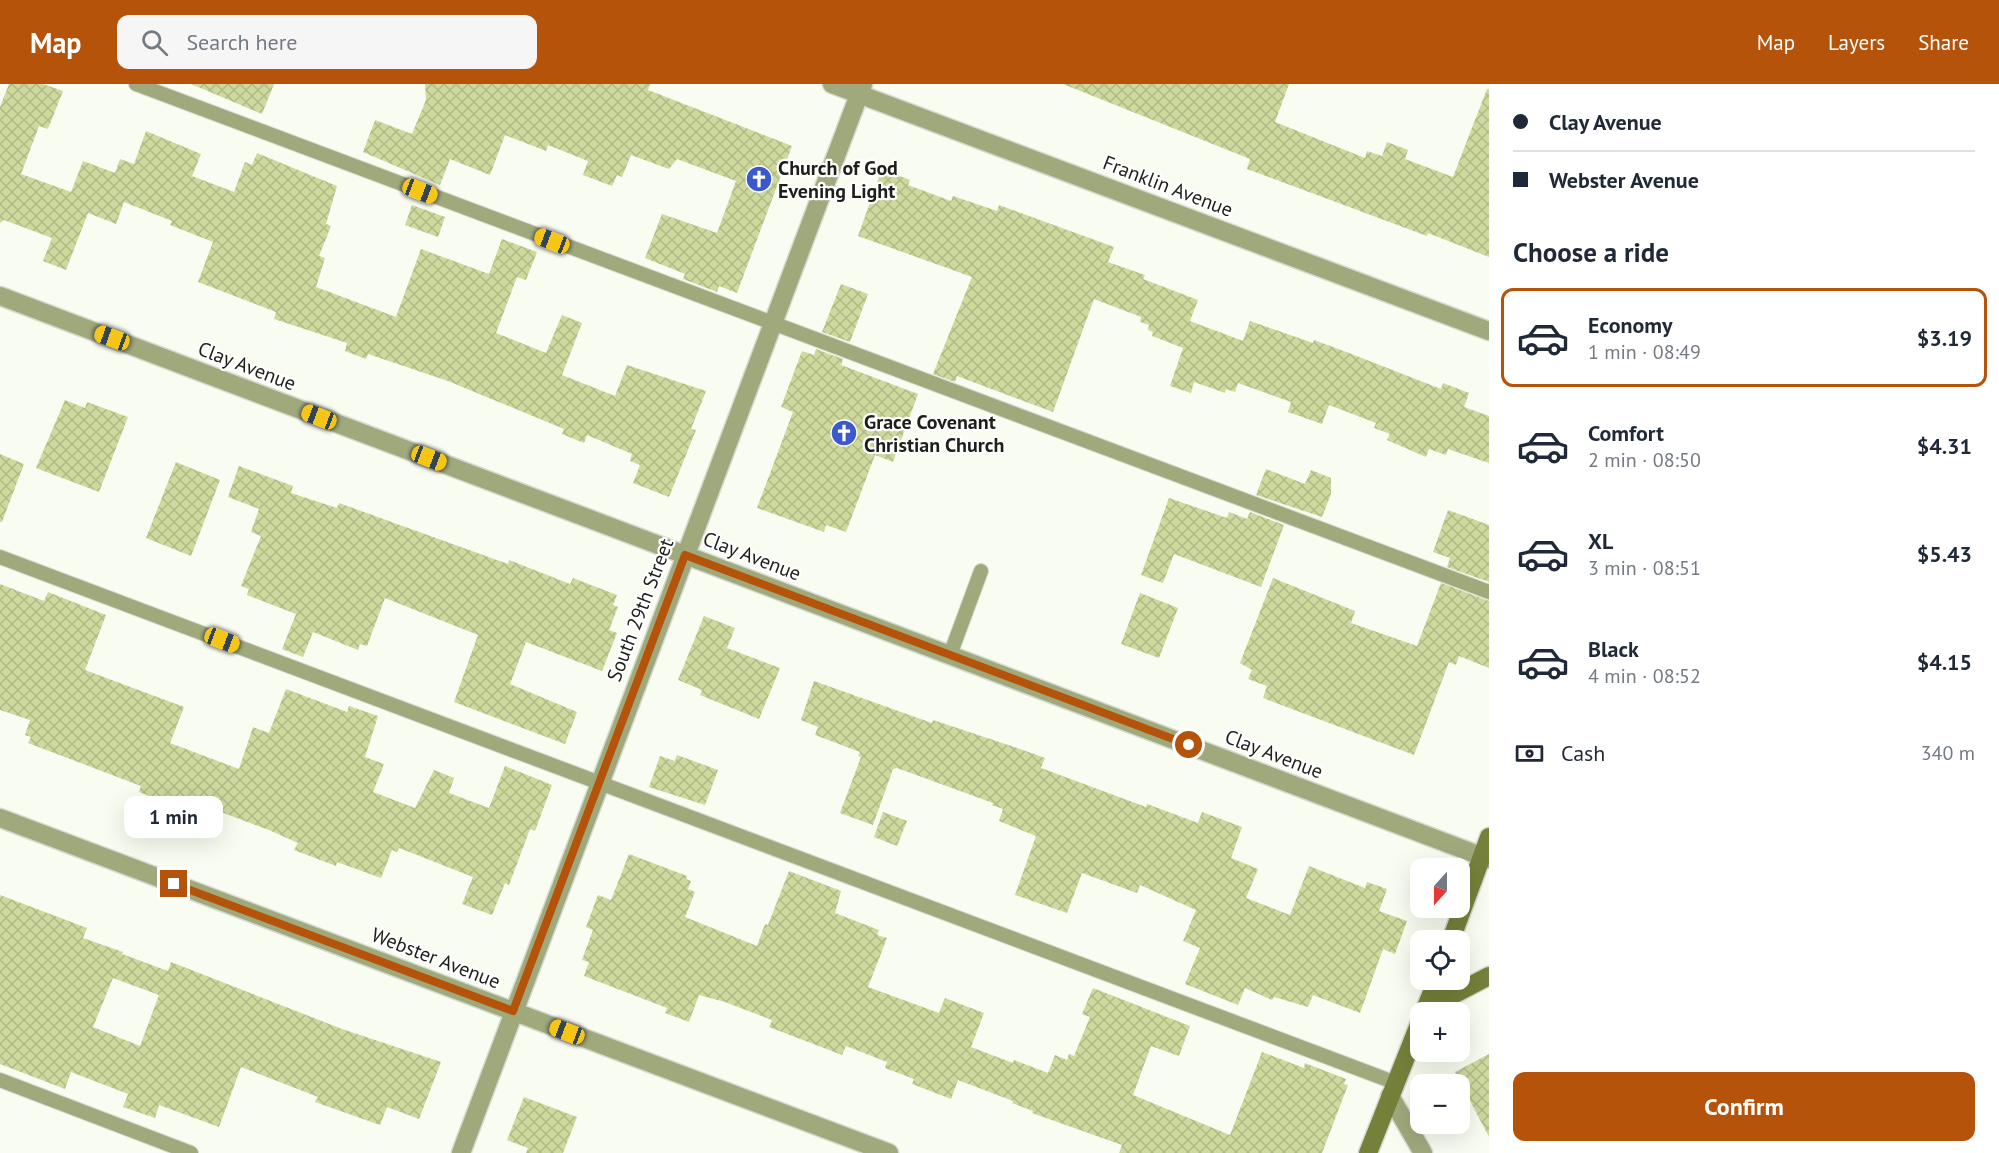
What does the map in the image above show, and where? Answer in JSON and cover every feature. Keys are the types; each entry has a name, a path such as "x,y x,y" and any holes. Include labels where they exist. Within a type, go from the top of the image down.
{"street":[{"name":"Franklin Avenue","path":"832,84 861,89 1489,331"},
{"name":"South 29th Street","path":"461,1153 861,89"},
{"name":"Clay Avenue","path":"0,296 1486,857"},
{"name":"Webster Avenue","path":"0,818 889,1153"},
{"path":"1455,930 1486,857 1489,837"},
{"path":"1445,1002 1489,976"},
{"path":"1368,1153 1410,1048"},
{"path":"1393,1089 1423,1153"}],"lane":[{"path":"136,84 1489,592"},
{"path":"0,557 599,783 1393,1089"},
{"path":"950,655 981,571"},
{"path":"0,1080 191,1153"}],"building":[{"path":"9,84 43,84 63,91 48,129 39,126 21,174 71,192 83,161 115,173 120,159 134,164 146,131 201,154 192,176 234,192 245,162 252,165 257,153 337,186 326,224 331,226 319,256 325,258 316,287 396,317 421,249 489,274 502,239 537,252 526,280 517,277 496,333 546,353 562,315 582,323 562,375 615,396 627,365 706,391 691,429 696,430 669,497 633,483 640,465 630,461 632,454 587,435 584,443 562,434 564,429 448,381 368,354 366,359 345,351 347,343 274,319 276,312 198,282 213,242 170,225 172,221 124,202 116,224 88,213 66,270 43,261 52,238 4,220 0,223 0,107"},
{"path":"191,84 274,84 262,114"},
{"path":"425,84 650,84 648,90 792,146 737,293 719,286 717,292 683,279 685,274 645,258 662,214 717,233 736,181 677,159 669,169 631,155 622,177 617,175 612,186 583,175 588,161 548,145 546,151 505,135 490,175 450,159 440,185 363,152 375,120 412,134 426,100"},
{"path":"1063,84 1289,84 1275,122 1365,158 1367,151 1382,156 1387,142 1408,150 1405,159 1453,177 1487,89 1489,89 1489,257 1247,169 1250,159"},
{"path":"882,169 910,180 908,185 951,201 953,196 997,211 999,205 1114,247 1108,262 1145,275 1143,279 1198,300 1190,321 1243,341 1250,321 1313,343 1314,340 1441,389 1443,383 1469,393 1464,407 1489,416 1489,463 1448,449 1446,455 1429,449 1426,457 1387,440 1390,434 1374,428 1376,423 1329,405 1322,424 1288,412 1291,402 1238,383 1235,392 1226,389 1225,393 1194,382 1191,393 1170,386 1183,348 1152,336 1153,332 1148,330 1149,325 1140,322 1141,317 1094,299 1053,412 957,376 955,382 933,374 972,277 858,236"},
{"path":"412,205 445,217 438,237 405,225"},
{"path":"841,284 868,294 850,342 822,332"},
{"name":"Grace Covenant Christian Church","path":"816,349 843,359 841,365 918,394 893,462 875,455 846,532 826,525 824,532 757,508 793,412 781,407 802,351 814,355"},
{"path":"65,400 85,408 87,402 128,417 99,492 36,468"},
{"path":"0,454 24,464 2,522 0,522"},
{"path":"176,462 220,480 191,556 146,538"},
{"path":"239,466 293,486 291,493 337,508 339,503 508,564 509,560 570,584 573,578 617,595 613,605 618,607 609,630 617,633 602,671 526,642 510,684 577,712 565,744 454,702 478,635 385,598 367,646 360,644 358,650 313,632 303,657 282,649 296,614 247,595 249,589 241,586 261,536 251,532 259,509 228,497"},
{"path":"1266,469 1305,484 1311,470 1331,478 1331,494 1322,517 1256,495"},
{"path":"1169,498 1227,518 1229,512 1247,519 1250,512 1284,525 1261,587 1174,554 1163,583 1141,575"},
{"path":"1448,510 1489,525 1489,582 1447,567 1450,558 1433,552"},
{"path":"1273,578 1355,611 1351,623 1417,646 1441,583 1489,601 1489,668 1459,656 1456,665 1449,662 1414,755 1263,698 1267,686 1248,679 1252,670 1240,663"},
{"path":"0,584 44,601 48,592 106,615 85,670 184,707 170,743 239,769 253,727 269,733 286,689 347,712 349,706 378,716 365,757 384,764 373,792 415,808 434,770 454,778 449,793 489,808 505,766 552,785 535,831 530,829 509,885 505,883 492,915 462,904 473,877 399,848 397,852 392,850 381,878 337,862 336,866 294,850 298,843 269,830 221,812 218,820 168,803 139,792 141,786 28,743 31,737 25,735 30,720 0,710"},
{"path":"1140,593 1178,608 1159,658 1121,644"},
{"path":"704,616 735,628 727,648 780,668 759,719 700,695 702,690 678,680"},
{"path":"814,681 932,723 933,720 1045,758 1041,768 1146,807 1147,804 1198,823 1202,812 1242,827 1231,858 1258,869 1246,898 1290,915 1309,866 1365,888 1367,882 1387,889 1379,911 1407,921 1395,954 1383,949 1360,1013 1313,995 1308,1007 1274,997 1272,1000 1245,988 1238,1005 1185,984 1200,948 1183,941 1196,910 1140,885 1137,893 1082,873 1067,913 1015,895 1036,836 999,821 1003,809 992,805 993,803 897,768 893,769 873,825 840,813 861,757 858,756 860,752 815,735 818,727 801,720"},
{"path":"677,755 718,770 705,805 649,787 660,756 675,761"},
{"path":"883,812 907,821 897,846 874,837"},
{"path":"629,854 687,876 686,879 691,881 688,889 695,892 685,917 757,946 765,924 768,925 789,871 841,891 835,913 879,930 877,935 887,938 868,987 939,1013 945,998 984,1013 971,1047 1013,1063 1014,1060 1048,1073 1055,1055 1067,1060 1069,1054 1074,1056 1090,1017 1082,1014 1093,988 1190,1026 1179,1056 1151,1046 1133,1095 1230,1135 1262,1052 1304,1068 1305,1063 1346,1079 1344,1084 1348,1085 1322,1153 1119,1153 1122,1145 1032,1113 1033,1111 1012,1103 1013,1101 958,1080 951,1099 912,1084 914,1079 885,1068 887,1062 846,1046 842,1055 769,1027 772,1020 725,1002 699,995 689,1022 665,1013 667,1008 584,976 589,962 582,960 593,930 586,927 598,895 611,900"},
{"path":"0,895 87,928 83,938 123,952 122,954 168,971 171,962 342,1029 441,1062 419,1119 387,1107 380,1125 315,1102 318,1097 241,1067 219,1127 159,1105 155,1118 123,1107 128,1094 71,1072 65,1089 0,1064","holes":["113,978 159,995 140,1046 93,1027"]},
{"path":"1489,1054 1489,1137 1470,1101 1470,1074 1456,1074 1455,1072"},
{"path":"524,1097 577,1117 563,1153 526,1153 528,1148 507,1140"}],"place":[{"name":"Church of God Evening Light","path":"759,179"},
{"name":"Grace Covenant Christian Church","path":"844,433"}],"route":[{"path":"174,884 513,1011 685,555 1189,745"}]}
